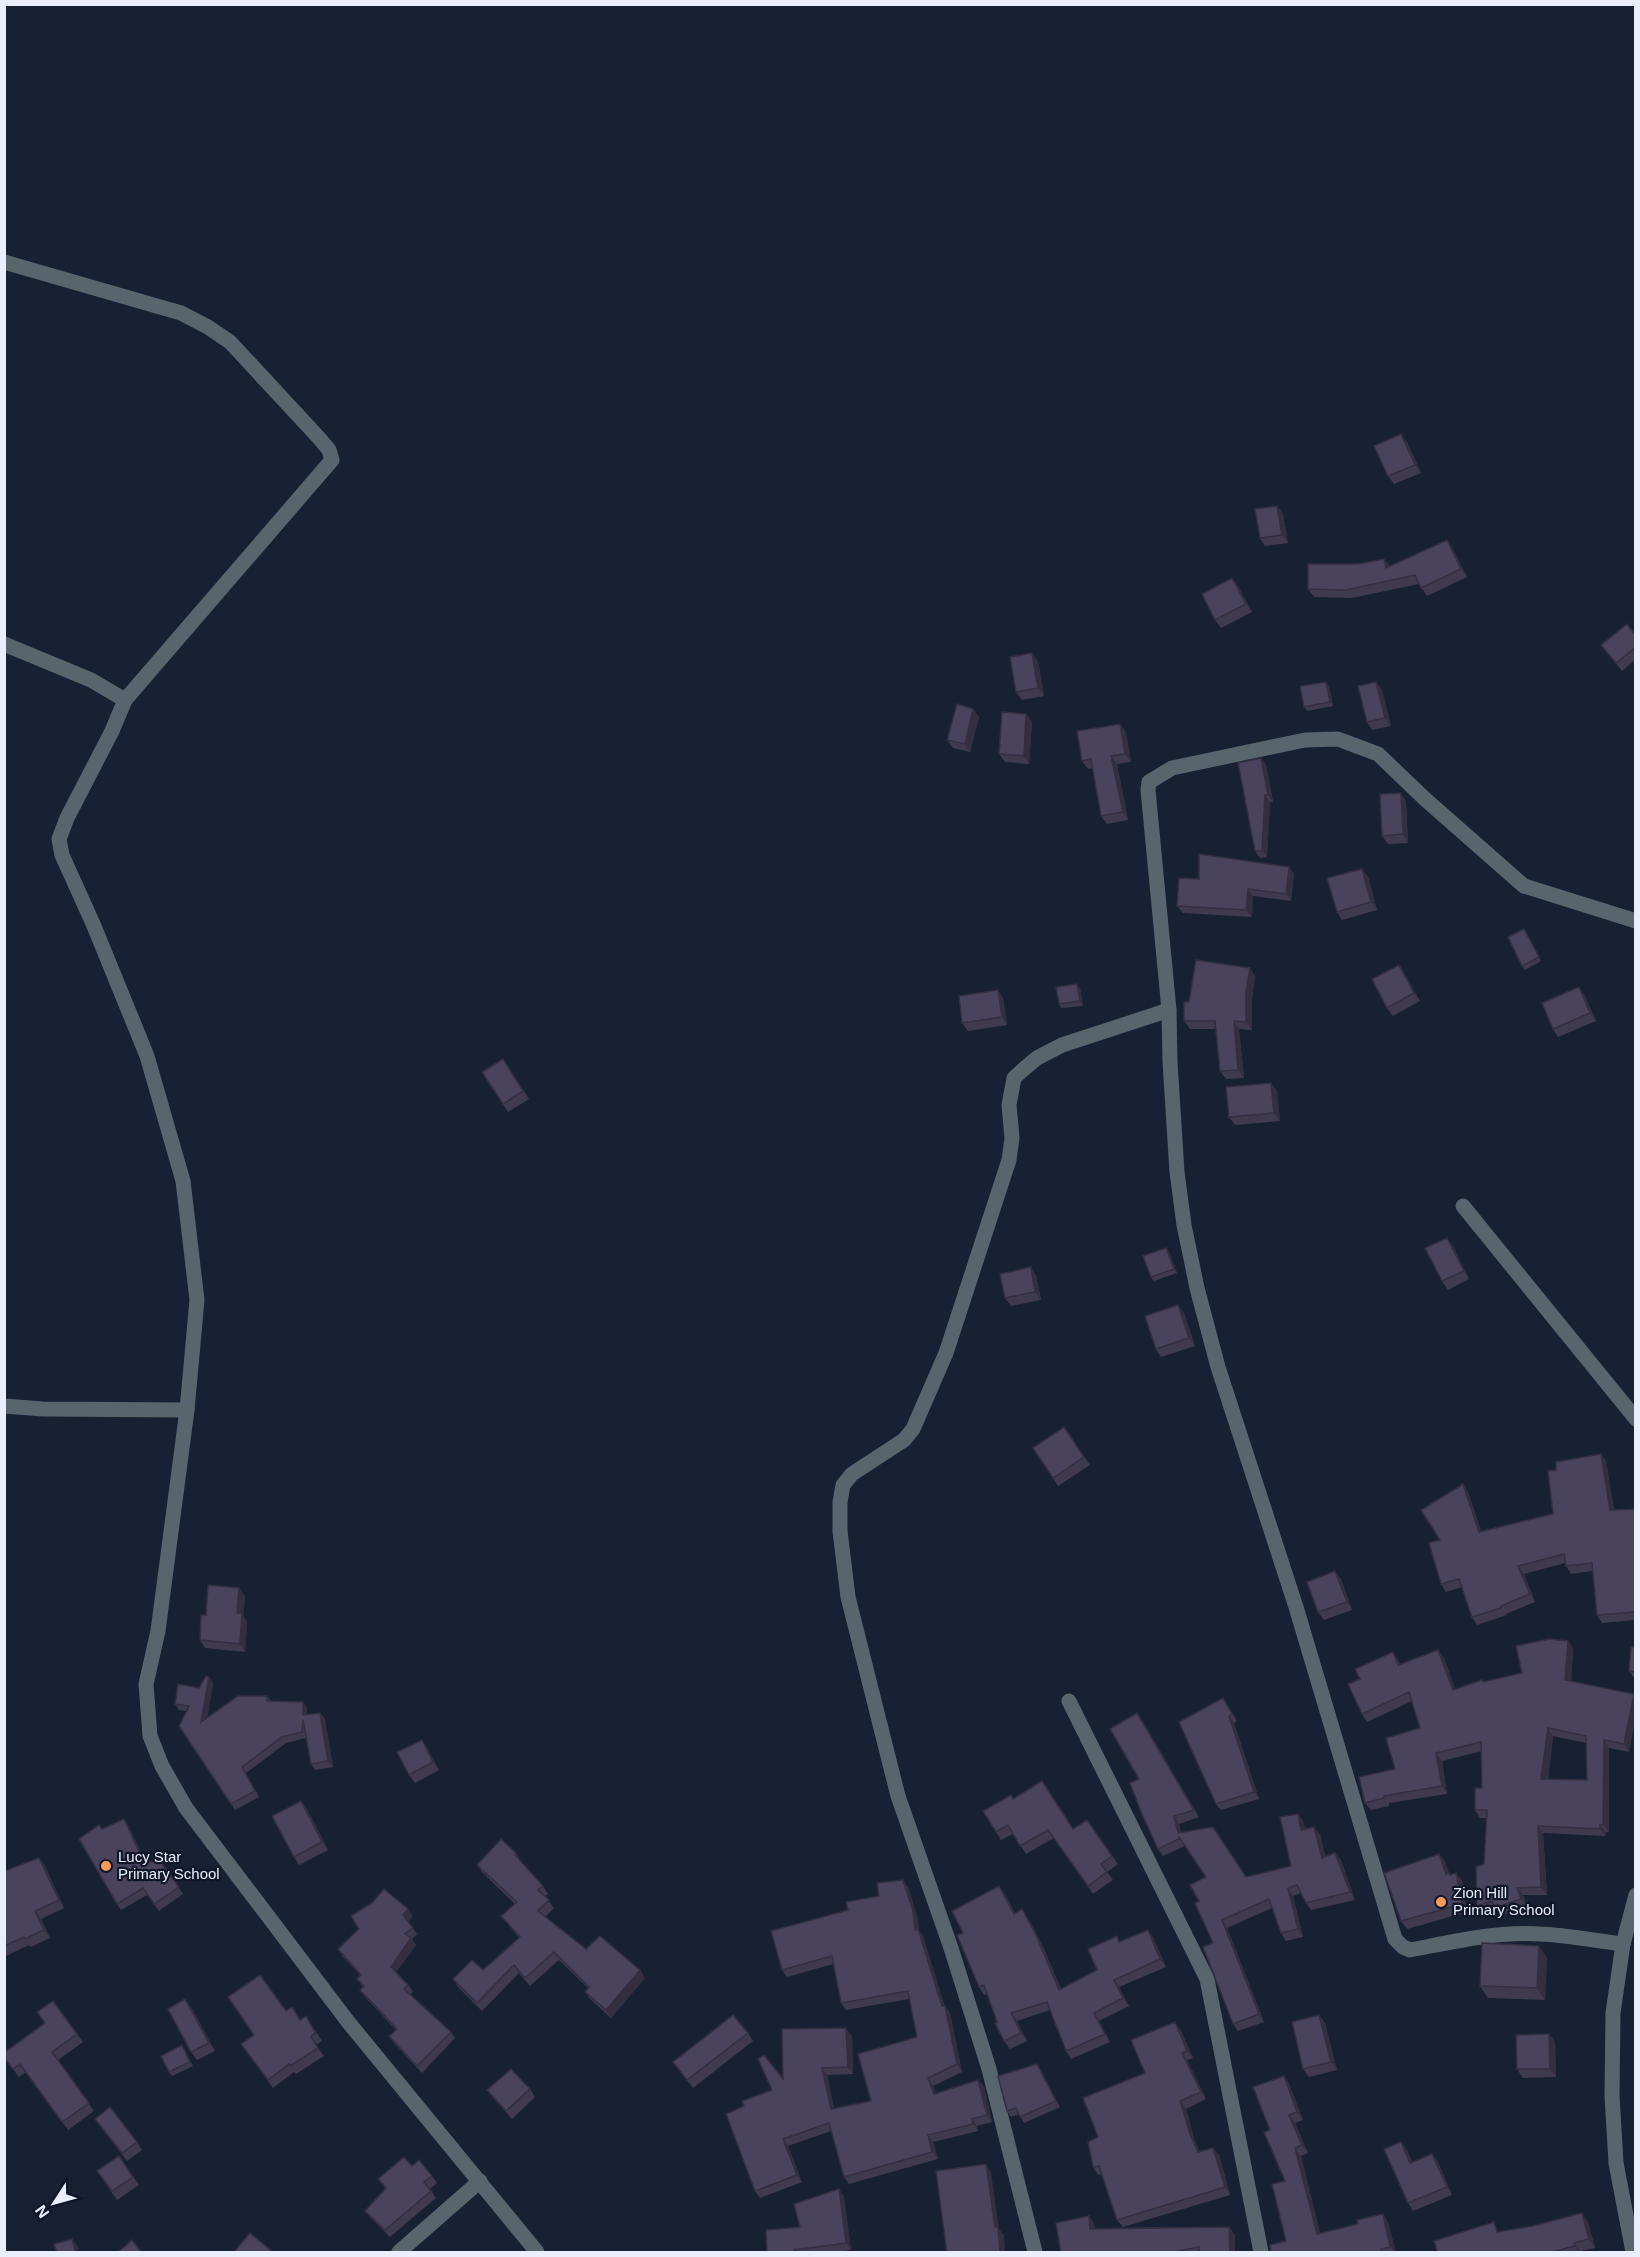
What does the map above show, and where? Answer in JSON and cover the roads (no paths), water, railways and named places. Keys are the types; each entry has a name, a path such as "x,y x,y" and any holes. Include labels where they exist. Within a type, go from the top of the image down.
{"street":[{"path":"4,262 181,313 208,327 230,342 320,439 331,455 332,460 125,700 59,838 62,855 94,926 147,1056 183,1181 197,1300 187,1410 158,1631 146,1684 150,1736 162,1766 186,1808 350,2023 537,2253"},
{"path":"4,644 92,680 125,700"},
{"path":"1623,1944 1522,1934 1467,1939 1410,1950 1395,1939 1296,1607 1218,1367 1197,1288 1184,1225 1177,1172 1169,1010 1149,782 1172,768 1268,746 1338,738 1378,754 1425,799 1524,886 1635,921"},
{"path":"1035,2253 989,2069 951,1948 898,1796 848,1597 840,1531 841,1490 852,1473 910,1434 946,1353 1009,1160 1012,1138 1009,1105 1014,1078 1037,1058 1062,1046 1169,1010"},
{"path":"1462,1206 1635,1419"},
{"path":"4,1406 43,1409 187,1410"},
{"path":"1069,1701 1207,1979 1261,2253"},
{"path":"1633,2253 1616,2163 1612,2096 1613,2013 1623,1944 1635,1894"},
{"path":"399,2253 480,2181"}],"place":[{"name":"Lucy Star Primary School","path":"106,1866"},
{"name":"Zion Hill Primary School","path":"1441,1902"}]}
